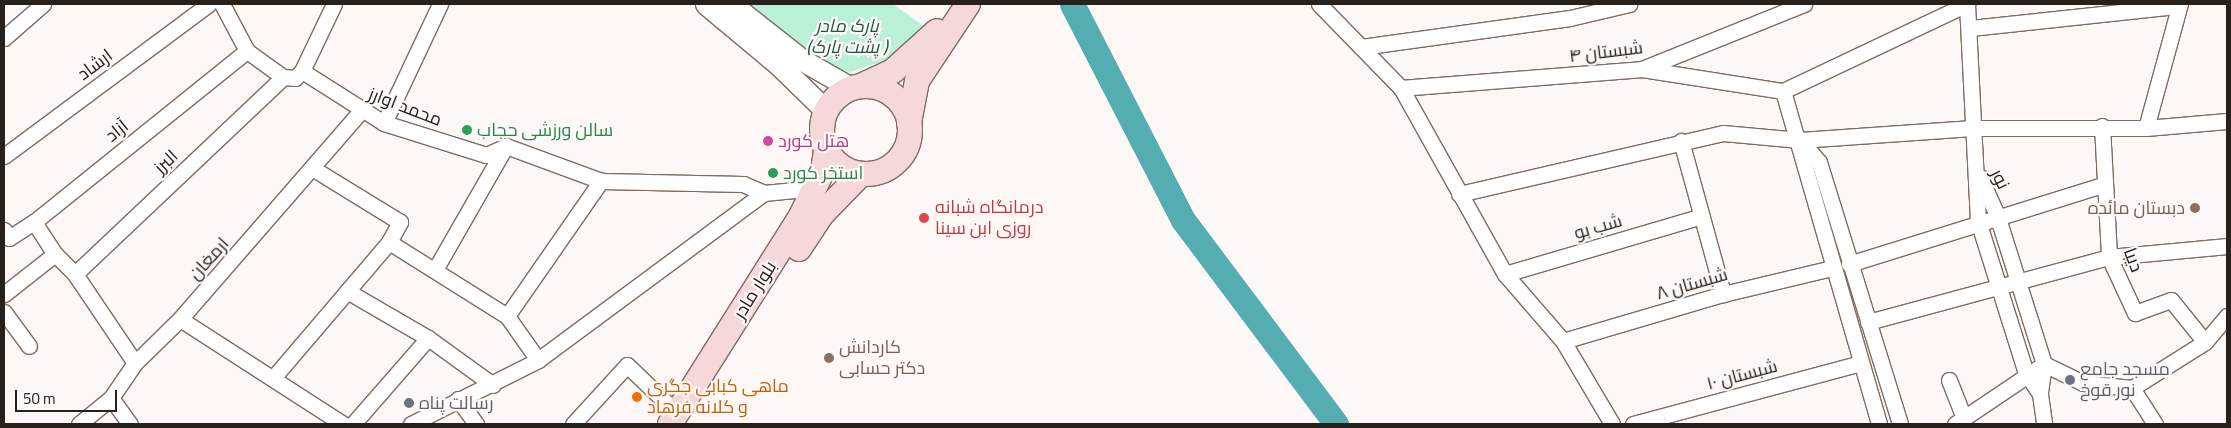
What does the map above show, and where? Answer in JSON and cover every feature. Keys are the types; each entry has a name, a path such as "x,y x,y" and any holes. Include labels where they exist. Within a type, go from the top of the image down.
{"main road":[{"path":"706,4 778,64 822,107 826,150 835,162 861,174 875,173 898,160 908,142 909,123 917,81 958,4"},
{"path":"731,4 802,60 856,87 886,90 897,98 909,123"},
{"path":"824,115 838,95 893,71 943,31 968,4"},
{"name":"بلوار مادر","path":"677,421 815,188 826,150"},
{"name":"بلوار مادر","path":"677,421 822,214 861,174"}],"street":[{"path":"4,38 43,4"},
{"name":"ارشاد","path":"4,156 208,4"},
{"path":"225,7 247,51 283,77 295,78 302,71 334,4"},
{"path":"384,123 440,4"},
{"path":"1319,4 1401,88 1505,274 1564,341 1612,424"},
{"path":"1361,47 1570,18 1629,4"},
{"name":"شبستان ۴","path":"1401,88 1642,69 1804,4"},
{"path":"1642,69 1783,91 1967,4 1971,28 1973,128 1976,170"},
{"path":"1971,28 2179,5 2146,128"},
{"name":"آزاد","path":"6,234 34,222 247,51"},
{"name":"محمد اوارز","path":"302,71 360,112 384,123 486,155 506,146"},
{"name":"البرز","path":"75,274 283,77"},
{"path":"1783,91 1800,140 1800,164 1879,424"},
{"name":"ارمغان","path":"78,424 111,398 134,363 180,319 314,169 360,112"},
{"path":"1459,194 1681,141 1723,133 1800,140 1973,128 2102,126 2146,128 2227,121"},
{"name":"دیبا","path":"2102,126 2102,185 2109,257 2135,312 2171,300 2205,342"},
{"path":"1800,140 1819,162 1900,424"},
{"path":"1681,141 1723,294"},
{"path":"436,268 506,146 601,181 743,184 764,193 815,188"},
{"path":"273,378 389,242 400,222 314,169"},
{"name":"نور","path":"1976,170 1996,215 2044,364 2039,422"},
{"name":"نور","path":"1976,170 1978,222 2026,373 2040,394"},
{"path":"507,316 601,181"},
{"path":"1849,264 1996,215 2102,185"},
{"path":"410,424 458,399 493,385 538,360 764,193"},
{"name":"شب بو","path":"1505,274 1702,216"},
{"path":"34,222 55,254 75,274 134,363"},
{"path":"389,242 436,268 507,316 538,360"},
{"path":"1868,322 2016,279 2109,257 2190,246 2227,246"},
{"path":"4,294 55,254"},
{"name":"شبستان ۸","path":"1564,341 1723,294 1832,268"},
{"path":"347,291 428,338 493,385"},
{"path":"4,312 29,346"},
{"path":"1949,380 1960,421 2026,373 2044,364 2083,383 2132,388 2205,342 2227,316"},
{"path":"180,319 343,424"},
{"path":"353,424 428,338"},
{"name":"شبستان ۱۰","path":"1633,424 1860,363"},
{"path":"573,424 626,365 677,421"},
{"path":"2132,388 2154,424"},
{"path":"111,398 130,424"},
{"path":"458,399 476,424"}],"green space":[{"name":"پارک مادر (پشت پارک )","path":"744,4 893,4 925,27 896,57 850,72 828,67"}],"waterway":[{"path":"1072,4 1183,220 1336,424"}],"place":[{"name":"سالن ورزشی حجاب","path":"467,130"},
{"name":"هتل کورد","path":"768,141"},
{"name":"استخر کورد","path":"773,173"},
{"name":"دبستان مائده","path":"2195,208"},
{"name":"درمانگاه شبانه روزی ابن سینا","path":"924,218"},
{"name":"کاردانش دکتر حسابی","path":"829,358"},
{"name":"مسجد جامع نور قوخ","path":"2070,380"},
{"name":"ماهی کبابی جگری و کلانه فرهاد","path":"637,397"},
{"name":"رسالت پناه","path":"409,403"}]}
